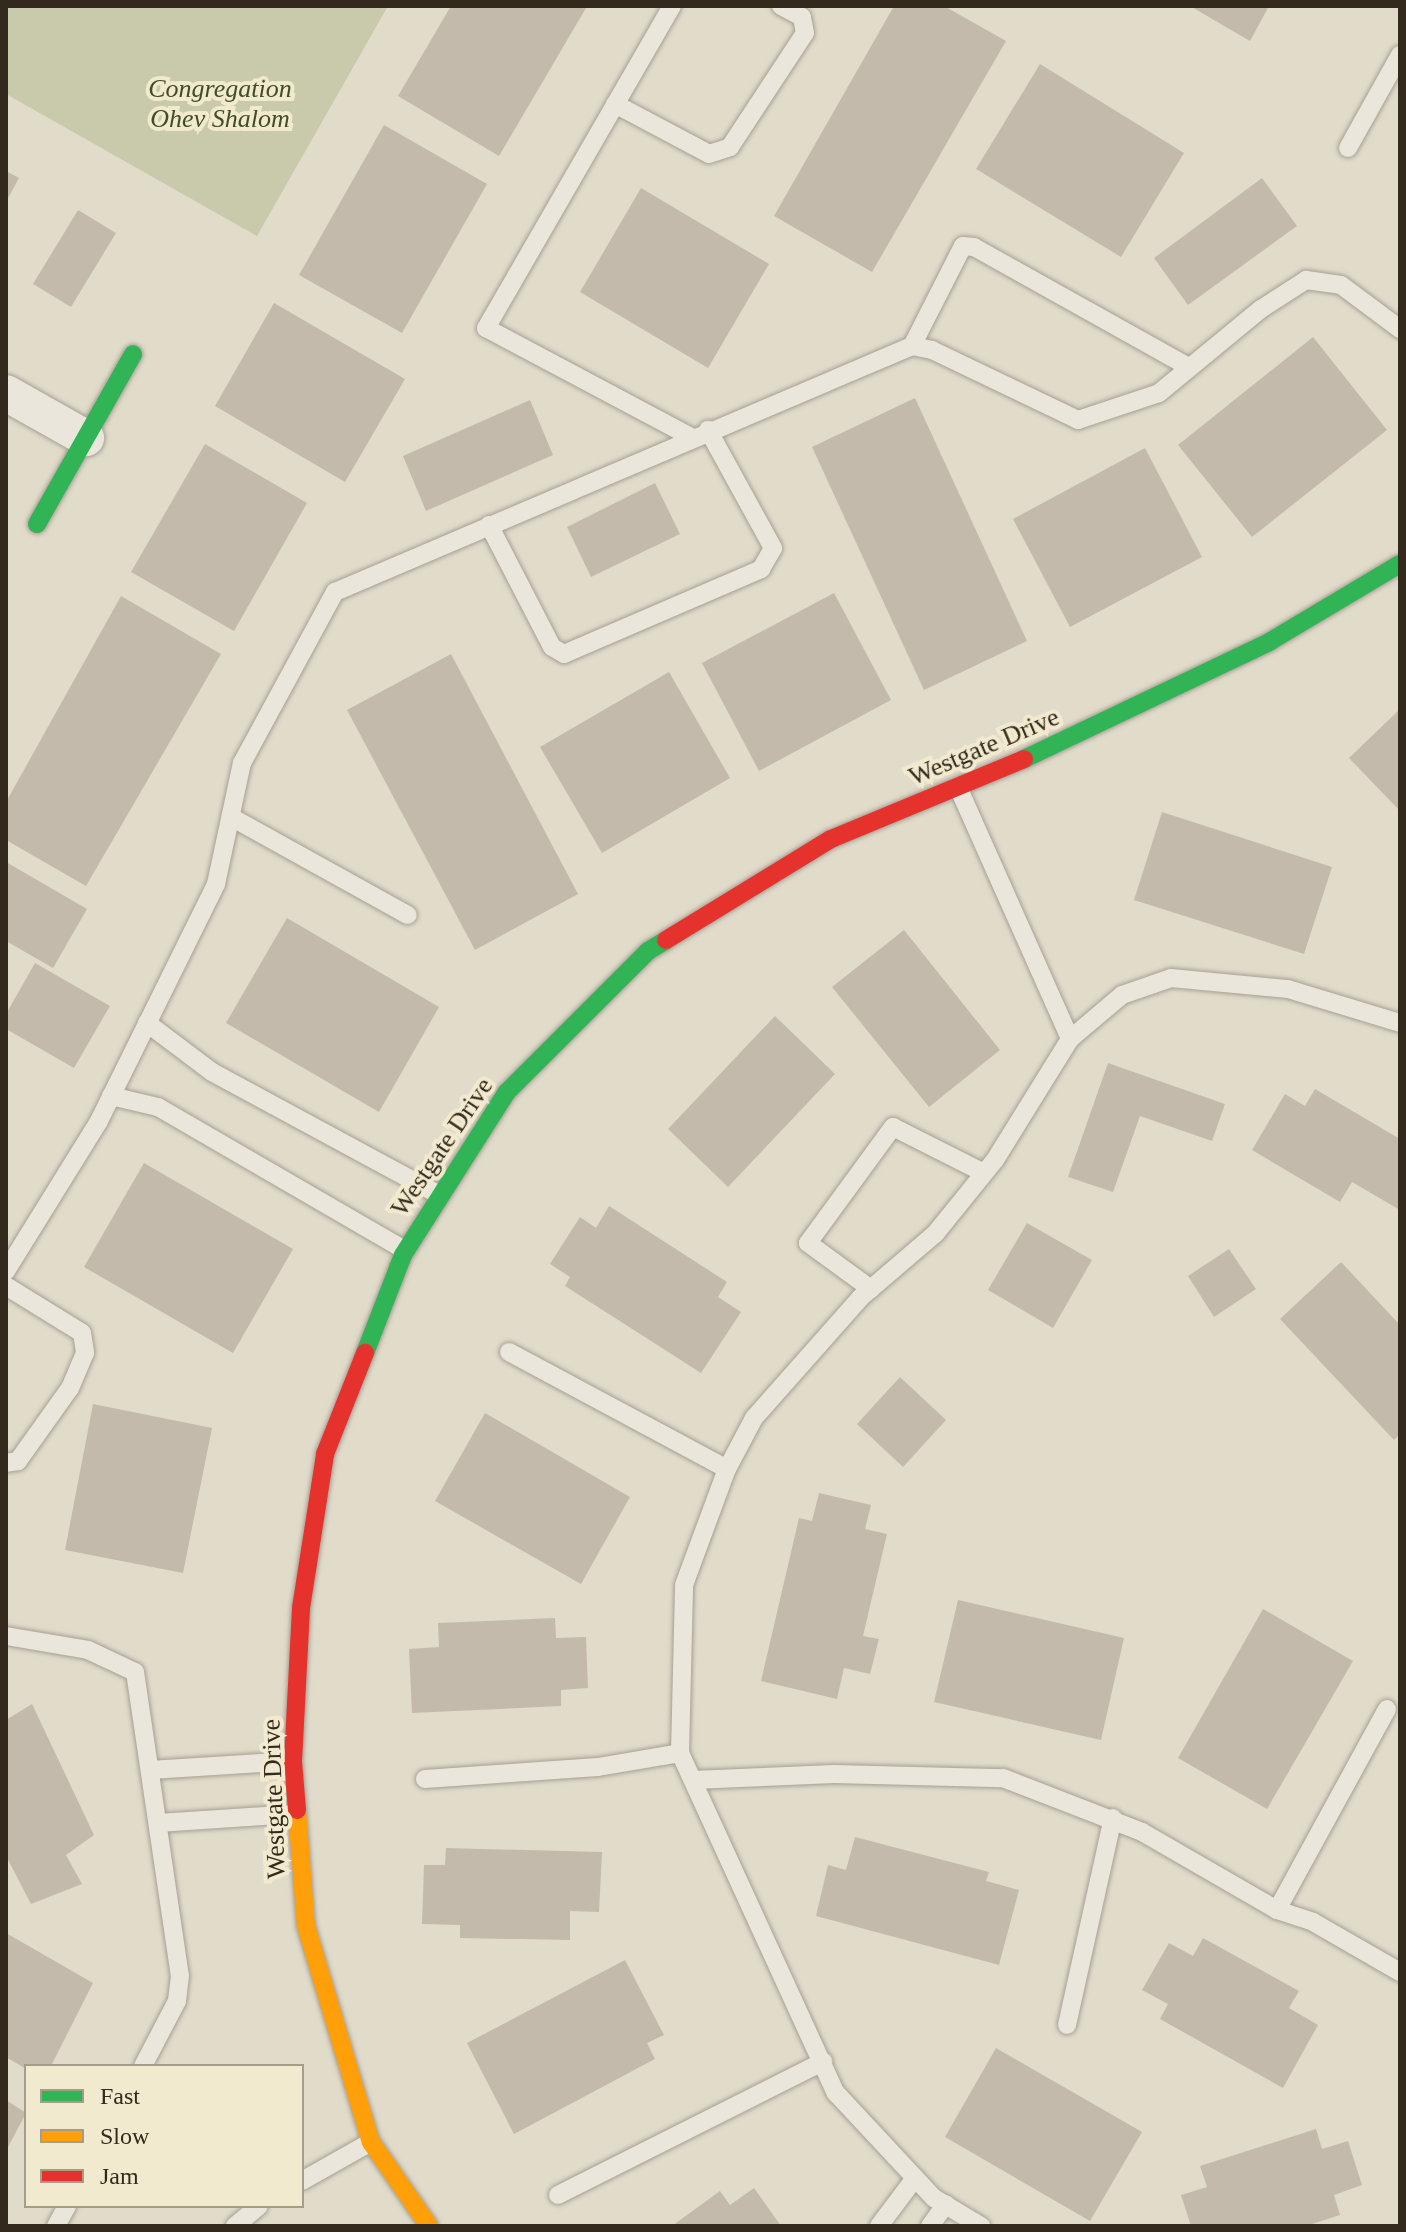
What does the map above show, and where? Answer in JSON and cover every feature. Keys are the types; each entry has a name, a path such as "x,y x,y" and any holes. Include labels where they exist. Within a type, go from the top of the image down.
{"street":[{"path":"37,524 133,354"},
{"path":"6,393 86,438"},
{"name":"Westgate Drive","path":"429,2226 371,2142 306,1926 293,1761 301,1608 325,1454 405,1250 438,1194 507,1092 648,951 831,839 1065,742 1269,642 1400,564"}],"lane":[{"path":"489,525 552,647 564,654 761,569 773,548 700,434 486,328 672,6"},
{"path":"615,104 709,154 730,147 805,33 802,17 781,6"},
{"path":"1348,148 1400,55"},
{"path":"6,1271 111,1096 216,884 242,763 335,592 912,346 963,246 974,247 1189,367"},
{"path":"912,346 1078,420 1159,393 1306,280 1341,285 1400,329"},
{"path":"958,787 1070,1039"},
{"path":"231,817 408,915"},
{"path":"981,2226 946,2204 915,2178 836,2093 680,1753 684,1585 727,1469 754,1418 871,1289 935,1234 984,1173 1070,1039 1122,995 1171,978 1288,989 1400,1023"},
{"path":"147,1023 212,1072 438,1194"},
{"path":"111,1096 158,1107 405,1250"},
{"path":"871,1289 808,1243 893,1127 984,1173"},
{"path":"6,1286 82,1333 85,1353 70,1388 18,1461 6,1463"},
{"path":"509,1352 727,1469"},
{"path":"6,1636 88,1650 135,1672 180,1976 177,2001 144,2064"},
{"path":"1277,1910 1387,1709"},
{"path":"425,1779 598,1767 680,1753"},
{"path":"150,1770 293,1761"},
{"path":"693,1780 834,1774 1003,1778 1113,1818 1277,1910 1313,1922 1400,1972"},
{"path":"159,1823 295,1814"},
{"path":"1067,2025 1113,1818"},
{"path":"558,2195 823,2062"},
{"path":"304,2180 371,2142"},
{"path":"879,2226 915,2178"},
{"path":"930,2226 946,2204"},
{"path":"56,2226 66,2208"},
{"path":"235,2226 257,2208"}],"green space":[{"name":"Congregation Ohev Shalom","path":"6,6 388,6 257,236 6,94"}],"building":[{"path":"451,6 586,8 499,156 398,96"},
{"path":"894,6 944,6 1006,41 872,272 774,216"},
{"path":"1190,6 1269,6 1250,41"},
{"path":"1040,64 1184,153 1121,257 976,169"},
{"path":"384,125 487,184 402,333 299,275"},
{"path":"6,171 19,178 6,202"},
{"path":"1262,178 1297,226 1188,305 1154,258"},
{"path":"641,188 769,264 708,368 580,292"},
{"path":"78,210 116,233 71,307 33,284"},
{"path":"274,303 405,379 345,482 215,406"},
{"path":"1313,337 1387,430 1252,537 1178,445"},
{"path":"915,398 1027,641 924,690 812,447"},
{"path":"530,400 553,455 426,511 403,456"},
{"path":"205,444 307,503 234,631 131,572"},
{"path":"1145,448 1202,557 1070,627 1013,519"},
{"path":"655,483 680,534 591,577 567,527"},
{"path":"834,593 891,700 759,771 702,663"},
{"path":"121,596 221,654 86,886 6,840 6,802"},
{"path":"451,654 578,894 475,950 347,710"},
{"path":"669,672 730,778 602,853 540,747"},
{"path":"1400,709 1400,811 1349,758"},
{"path":"1162,812 1332,867 1304,954 1134,900"},
{"path":"6,862 87,909 53,968 6,941"},
{"path":"287,918 439,1007 379,1112 226,1023"},
{"path":"904,930 1000,1050 929,1107 832,987"},
{"path":"35,963 110,1006 74,1068 6,1029 6,1014"},
{"path":"775,1016 835,1074 728,1187 668,1129"},
{"path":"1108,1063 1225,1104 1212,1141 1140,1116 1113,1192 1068,1177"},
{"path":"1315,1089 1400,1139 1400,1210 1352,1182 1340,1202 1252,1150 1285,1094 1305,1106"},
{"path":"144,1163 293,1249 233,1353 84,1267"},
{"path":"609,1206 727,1282 718,1297 741,1312 701,1373 565,1286 570,1277 550,1264 580,1217 596,1228"},
{"path":"1027,1223 1092,1260 1053,1328 988,1290"},
{"path":"1229,1249 1256,1289 1214,1317 1188,1276"},
{"path":"1341,1262 1400,1325 1400,1434 1394,1440 1280,1319"},
{"path":"900,1377 946,1420 903,1467 857,1424"},
{"path":"93,1404 212,1428 183,1573 65,1550"},
{"path":"485,1413 630,1497 581,1584 435,1501"},
{"path":"819,1493 871,1505 865,1529 887,1534 863,1636 879,1639 870,1674 844,1668 837,1699 761,1681 799,1518 812,1521"},
{"path":"958,1600 1124,1638 1101,1740 934,1702"},
{"path":"1263,1609 1353,1661 1267,1809 1178,1758"},
{"path":"555,1618 556,1638 586,1637 588,1688 561,1690 561,1706 412,1713 409,1649 439,1647 438,1623"},
{"path":"32,1704 94,1835 66,1855 82,1884 31,1904 6,1856 6,1720"},
{"path":"855,1837 989,1872 986,1881 1019,1890 999,1965 816,1916 828,1865 846,1870"},
{"path":"446,1848 602,1852 599,1912 570,1911 570,1940 460,1938 460,1925 422,1924 424,1865 445,1865"},
{"path":"6,1933 93,1983 52,2064 24,2064 24,2068 6,2057"},
{"path":"1203,1938 1299,1991 1289,2008 1318,2025 1283,2088 1160,2019 1168,2004 1142,1990 1169,1943 1193,1956"},
{"path":"625,1960 664,2035 647,2043 655,2059 514,2134 467,2043"},
{"path":"996,2048 1142,2132 1090,2221 945,2137"},
{"path":"6,2100 24,2112 24,2117 6,2151"},
{"path":"1316,2129 1322,2149 1348,2141 1362,2185 1334,2195 1340,2215 1306,2226 1191,2226 1181,2195 1207,2187 1200,2166"},
{"path":"754,2188 781,2226 672,2226 720,2191 730,2205"}],"traffic: fast":[{"path":"37,524 133,354"},
{"path":"1024,759 1269,642 1400,564"},
{"path":"365,1353 403,1255 507,1092 648,951 666,940"}],"traffic: slow":[{"path":"297,1810 306,1926 371,2142 429,2226"}],"traffic: jam":[{"path":"666,940 831,839 1024,759"},
{"path":"297,1810 293,1761 301,1608 325,1454 365,1353"}]}
